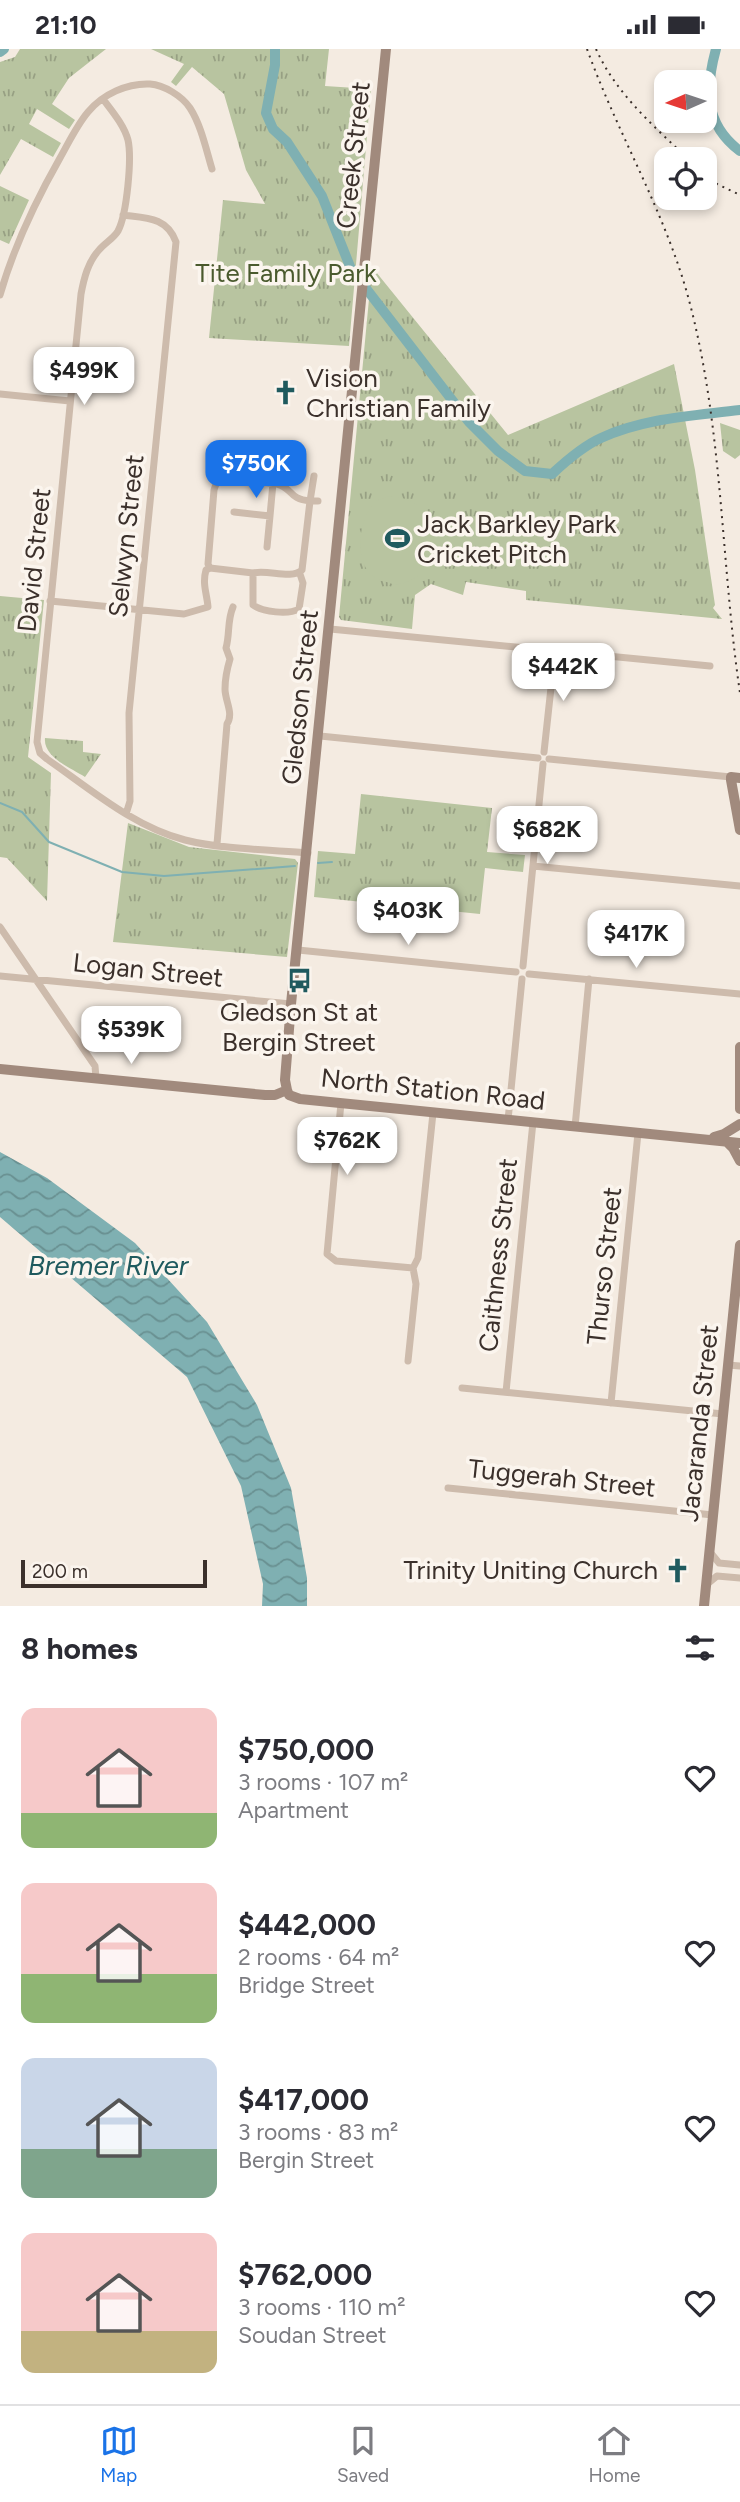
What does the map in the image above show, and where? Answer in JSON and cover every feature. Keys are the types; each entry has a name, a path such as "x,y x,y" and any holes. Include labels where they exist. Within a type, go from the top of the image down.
{"street":[{"name":"Creek Street","path":"361,308 386,49"},
{"path":"0,295 8,265 36,201 89,110 103,99 127,86 141,84 156,85 182,98 197,121 212,169"},
{"name":"David Street","path":"103,99 121,125 128,139 130,153 123,215 118,230 98,251 85,277 37,743 40,753 126,814 185,840 308,853"},
{"name":"Selwyn Street","path":"123,215 156,220 171,231 176,242 129,713 130,801 126,814"},
{"name":"Gledson Street","path":"287,1090 285,1080 291,1004 361,308"},
{"path":"0,394 71,401"},
{"path":"253,573 252,601 255,608 290,612 299,610 303,583 300,574 304,566 314,501 314,476"},
{"path":"210,568 207,559 217,481 225,477 273,483 282,485 298,499 314,501"},
{"path":"267,547 273,483"},
{"path":"234,512 270,516"},
{"path":"50,601 181,613 208,607 204,579 206,570 210,568 253,573 300,574"},
{"path":"217,844 227,727 231,716 225,691 230,659 226,648 233,607"},
{"path":"330,629 710,666"},
{"path":"523,966 555,651"},
{"path":"320,736 736,777 740,830"},
{"path":"533,866 740,886"},
{"path":"0,927 95,1066 96,1078"},
{"path":"298,950 516,972"},
{"path":"516,972 523,966"},
{"path":"508,1120 528,968 523,966"},
{"path":"516,972 518,977 589,979 740,994"},
{"name":"Logan Street","path":"0,976 291,1004"},
{"path":"575,1127 589,979"},
{"path":"740,1047 740,1109"},
{"name":"North Station Road","path":"0,1069 265,1095 275,1095 287,1090 295,1098 740,1143"},
{"path":"341,1103 326,1246 329,1257 336,1261 413,1268"},
{"path":"408,1361 416,1284 413,1268 418,1258 433,1113"},
{"name":"Caithness Street","path":"506,1392 533,1122"},
{"path":"704,1139 724,1135 740,1124"},
{"name":"Thurso Street","path":"611,1403 638,1133"},
{"path":"726,1142 733,1147 740,1161"},
{"name":"Jacaranda Street","path":"704,1606 740,1245"},
{"path":"728,1365 740,1366"},
{"path":"462,1388 723,1415"},
{"name":"Tuggerah Street","path":"448,1488 713,1515"},
{"path":"709,1551 719,1563 740,1565"},
{"path":"706,1585 717,1576 740,1578"}],"green space":[{"path":"20,49 106,49 69,78 52,104 75,120 69,129 37,109 29,124 61,143 53,157 21,139 0,175 0,62 15,57"},
{"name":"Tite Family Park","path":"151,49 329,49 325,86 371,89 349,346 209,338 223,200 265,204 246,170 224,94 192,67 176,86 171,82 184,64"},
{"path":"0,186 29,200 9,244 0,240"},
{"path":"372,267 508,435 674,364 695,470 715,605 713,608 722,619 526,600 526,591 466,582 463,595 431,584 415,595 412,629 341,620 339,617"},
{"path":"720,423 740,430 740,455 735,459 723,451"},
{"name":"Jack Barkley Park Cricket Pitch","path":"390,496 403,498 424,510 430,522 433,543 426,568 413,579 395,585 370,574 360,548 362,528 370,509 375,502"},
{"path":"0,596 44,600 28,757 51,773 47,901 7,858 0,857"},
{"path":"45,738 83,741 83,752 101,754 85,777 53,756 48,751"},
{"path":"361,794 492,808 487,852 525,855 523,872 485,868 480,914 314,897 318,851 355,854"},
{"path":"128,823 189,847 295,859 298,863 287,957 113,942"}],"water":[{"name":"Bremer River","path":"0,1152 47,1178 135,1243 207,1322 257,1405 291,1488 307,1578 307,1606 262,1606 263,1584 241,1486 187,1377 0,1217"}],"waterway":[{"path":"0,52 4,49"},
{"path":"275,49 275,65 266,113 273,129 287,142 322,196 351,269 469,422 498,451 525,471 552,474 588,445 617,431 669,419 740,410"},
{"path":"716,49 710,78 710,105 720,129 728,141 740,151"},
{"path":"0,803 22,812 49,842 122,872 164,876 295,866"},
{"path":"318,863 332,862"}],"railway":[{"path":"587,49 669,239 690,304 709,400 740,693"},
{"path":"596,49 625,95 675,147"},
{"path":"717,184 740,195"}],"place":[{"name":"Vision Christian Family","path":"286,393"},
{"name":"Jack Barkley Park Cricket Pitch","path":"397,539"},
{"name":"Gledson St at Bergin Street","path":"299,980"},
{"name":"Trinity Uniting Church","path":"678,1570"}]}
